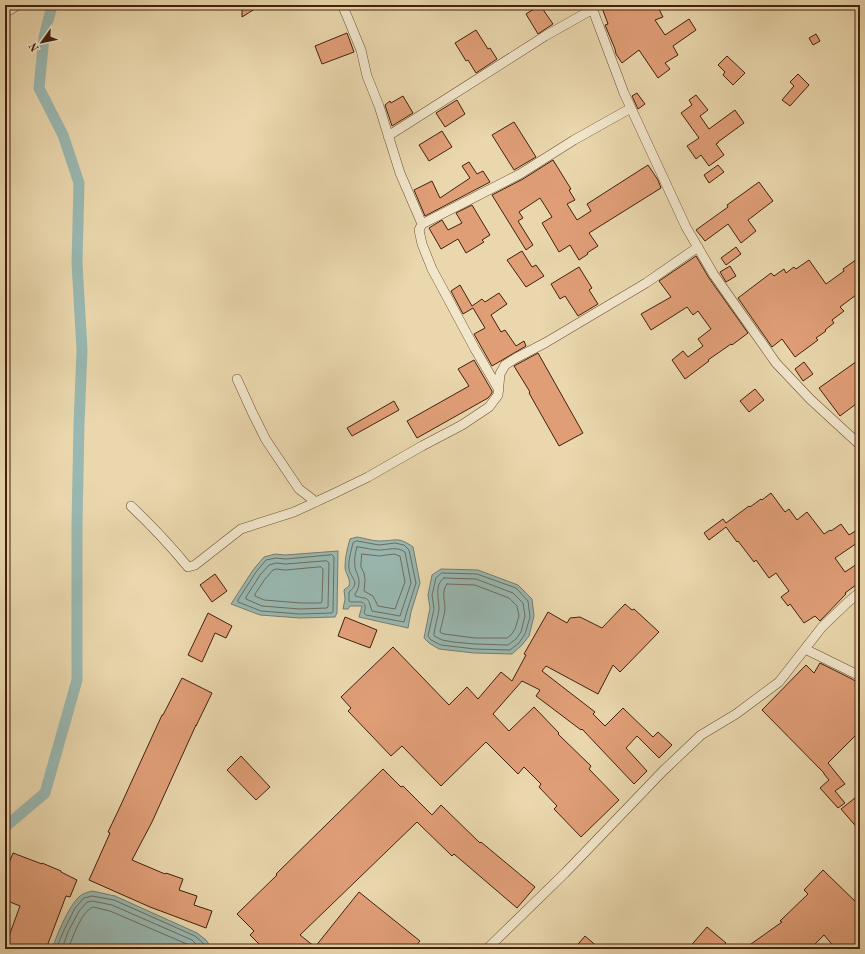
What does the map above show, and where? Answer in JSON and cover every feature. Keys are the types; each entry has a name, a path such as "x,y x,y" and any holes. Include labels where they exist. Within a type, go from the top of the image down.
{"street":[{"path":"5,13 18,5"},
{"path":"342,5 361,50 367,76 379,106 400,173 422,224"},
{"path":"388,136 592,7 631,108 686,227 714,275 776,363 810,399 860,445"},
{"path":"499,390 432,269 422,244 419,230 422,224 520,174 574,140 631,108"},
{"path":"130,506 147,520 188,567 195,565 240,529 294,512 316,502 368,477 462,425 489,407 498,395 500,374 505,365 646,283 698,247"},
{"path":"236,379 266,440 299,489 316,502"},
{"path":"487,949 701,735 736,714 779,682 822,627 860,592"},
{"path":"804,649 860,676"}],"water":[{"path":"357,537 376,541 400,540 413,547 420,583 411,612 408,628 359,617 362,606 350,606 348,609 343,609 345,599 344,590 349,586 349,579 345,568 346,554 350,539"},
{"path":"338,551 337,613 335,617 300,618 260,615 231,604 253,570 264,557 275,554 285,555"},
{"path":"441,569 478,570 518,585 532,599 534,616 529,636 522,645 512,654 474,653 439,649 429,643 424,638 430,608 428,595 432,575"},
{"path":"92,891 115,896 197,933 206,940 212,949 52,949 64,919 73,904 83,894"}],"building":[{"path":"242,5 261,5 242,17"},
{"path":"540,5 553,24 538,34 526,14"},
{"path":"601,5 657,5 663,17 655,20 665,35 689,19 696,30 673,46 678,55 665,63 670,69 658,78 639,50 622,63 616,54 605,25 608,24"},
{"path":"476,30 488,49 490,48 497,59 476,73 468,60 466,61 455,43"},
{"path":"347,33 354,52 322,64 315,46"},
{"path":"816,34 820,41 813,45 809,38"},
{"path":"727,56 745,73 733,85 723,75 725,72 718,65"},
{"path":"798,74 809,85 790,106 782,100 794,86 790,82"},
{"path":"637,93 645,104 638,109 632,96"},
{"path":"696,95 708,110 700,116 709,129 735,110 744,123 716,144 724,155 709,166 701,155 696,159 687,146 699,138 681,113 692,105 689,100"},
{"path":"403,96 413,113 392,126 385,105 390,101 391,103"},
{"path":"457,100 465,114 445,127 436,113"},
{"path":"514,122 536,157 514,170 492,135"},
{"path":"442,131 452,147 429,161 419,145"},
{"path":"553,160 571,189 569,190 575,200 567,204 577,220 591,211 587,204 648,165 658,180 661,188 589,233 598,246 579,260 570,245 559,252 542,223 552,217 540,198 519,212 523,218 518,221 533,245 526,250 492,195 523,179"},
{"path":"469,162 477,174 483,171 490,182 425,216 414,190 432,181 440,198 470,178 462,166"},
{"path":"718,165 724,172 709,183 704,175"},
{"path":"759,182 773,201 748,220 756,231 741,243 728,224 705,241 696,230"},
{"path":"472,205 490,235 482,240 484,242 466,253 458,239 441,249 429,228 442,220 448,230 462,223 456,213"},
{"path":"736,247 741,254 726,265 721,258"},
{"path":"522,251 532,267 536,265 544,276 526,287 507,260"},
{"path":"696,256 709,278 748,333 708,360 709,361 685,379 672,360 683,351 688,357 703,346 698,339 711,329 698,311 693,315 687,307 651,330 641,314 671,297 659,281"},
{"path":"860,257 860,292 840,307 844,311 832,320 834,323 816,338 818,340 795,357 782,339 772,347 738,298 771,273 774,276 784,269 786,273 794,267 796,269 809,260 826,284"},
{"path":"730,266 736,276 726,282 720,272"},
{"path":"579,267 592,288 589,290 598,304 578,316 565,296 560,299 551,284"},
{"path":"460,285 472,306 482,299 485,302 499,293 507,304 491,315 501,332 505,330 516,346 524,341 526,346 492,366 474,334 485,328 473,308 463,314 451,291"},
{"path":"538,353 583,433 559,446 514,366"},
{"path":"860,359 860,401 840,416 819,388"},
{"path":"474,360 492,393 488,398 417,438 407,421 469,386 458,369"},
{"path":"804,362 813,374 803,381 795,369"},
{"path":"755,389 764,400 749,412 740,401"},
{"path":"394,401 399,410 352,436 347,428"},
{"path":"771,493 785,512 789,509 797,520 807,512 824,534 841,524 849,535 857,530 860,534 860,541 835,558 845,572 857,564 860,568 860,582 845,593 846,594 820,621 815,616 804,623 790,604 788,606 781,597 789,591 776,573 769,578 756,560 754,562 726,527 709,540 704,533 723,519 726,523 749,506 750,507 761,499 762,500"},
{"path":"215,574 227,591 212,602 200,585"},
{"path":"625,604 632,610 634,609 659,632 620,672 613,665 598,694 546,666 542,671 595,712 593,714 605,726 623,708 653,737 658,732 672,745 659,758 637,736 626,748 647,771 634,784 582,729 581,730 536,696 540,690 522,681 493,714 509,731 534,707 559,733 558,734 591,766 589,769 619,800 581,837 554,809 557,806 539,787 541,784 524,767 518,774 486,742 441,786 402,746 391,756 348,711 351,708 341,697 393,647 449,705 467,687 478,699 501,672 512,681 526,655 524,654 548,612 567,623 570,618 580,617 602,628"},
{"path":"208,613 232,626 226,638 215,633 202,662 188,655"},
{"path":"345,617 377,630 370,648 338,636"},
{"path":"820,663 860,684 860,731 828,763 845,784 835,791 845,803 838,808 820,788 829,780 824,773 762,710 806,665 814,673"},
{"path":"182,678 212,693 152,822 132,860 165,874 166,873 183,879 179,890 197,896 194,905 212,911 206,928 150,907 89,880 110,833 108,832 162,715"},
{"path":"241,756 270,787 256,800 227,770"},
{"path":"383,769 401,787 403,786 432,815 441,805 480,843 481,842 535,887 517,908 454,854 452,856 417,822 300,935 315,947 359,892 420,941 413,949 264,949 250,935 254,931 237,914"},
{"path":"860,794 860,831 841,809"},
{"path":"13,853 61,871 77,880 70,897 66,896 46,949 5,949 20,906 5,900 5,873"},
{"path":"823,870 860,906 860,949 836,949 824,935 810,949 744,949 782,922 780,921 808,894 804,890"},
{"path":"707,927 726,943 721,949 688,949"},
{"path":"585,936 600,949 574,949"}],"waterway":[{"path":"5,827 45,793 77,680 77,525 82,350 77,263 79,183 63,135 39,88 44,37 52,5"}]}
